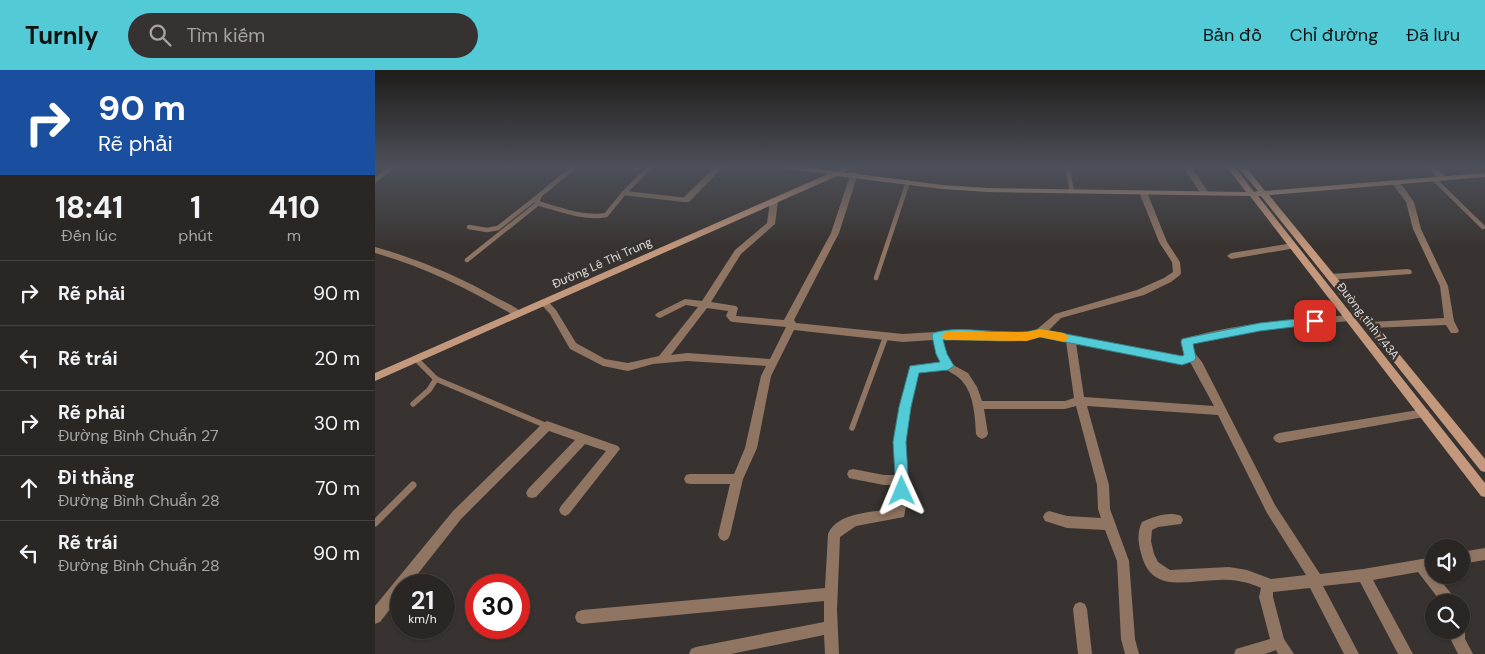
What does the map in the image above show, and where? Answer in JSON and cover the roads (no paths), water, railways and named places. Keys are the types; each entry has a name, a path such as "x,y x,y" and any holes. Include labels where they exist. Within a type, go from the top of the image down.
{"main road":[{"name":"Đường Lê Thị Trung","path":"375,377 789,194"},
{"name":"Đường tỉnh 743A","path":"1253,194 1485,492"},
{"name":"Đường tỉnh 743A","path":"1264,194 1369,325 1480,455 1485,467"},
{"path":"1459,457 1480,455"}],"street":[{"path":"686,200 692,194"},
{"path":"724,535 737,479 751,448 766,376 791,324 789,320 791,314 835,233 846,194"},
{"path":"1040,333 1058,316 1141,291 1171,278 1177,273 1178,267 1176,262 1163,242 1144,194"},
{"path":"1369,325 1451,326 1444,286 1417,229 1410,202 1404,194"},
{"path":"662,359 705,304 738,252 771,224 774,201"},
{"path":"1231,256 1293,246"},
{"path":"375,250 442,274 519,314"},
{"path":"1330,277 1408,272"},
{"path":"544,302 553,312 573,346 603,362 628,367 662,359 687,357 773,363"},
{"path":"660,315 685,302 733,308 733,319 903,338 967,334 1027,336 1040,333 1176,360 1189,359 1190,355"},
{"path":"1349,318 1287,324 1210,336 1186,342 1190,355 1197,362 1271,509 1315,581 1352,654"},
{"path":"937,336 942,354 948,366 963,375 980,405 982,434"},
{"path":"1070,339 1080,401 1103,485 1104,509 1123,561 1128,639 1132,654"},
{"path":"832,654 831,594 834,534 840,527 853,521 900,513 903,502 899,442 914,369 948,366"},
{"path":"980,405 1065,405 1080,401 1211,411 1221,410"},
{"path":"1279,438 1424,413"},
{"path":"375,617 457,515 547,426 614,449 565,510"},
{"path":"532,493 583,439"},
{"path":"853,474 884,480 902,480"},
{"path":"690,479 737,479"},
{"path":"1049,517 1067,522 1110,524"},
{"path":"1177,520 1158,521 1146,526 1143,540 1150,562 1161,574 1170,578 1222,573 1253,577 1270,586 1363,575 1425,564"},
{"path":"1470,556 1485,554"},
{"path":"1420,565 1443,594"},
{"path":"1363,575 1406,654"},
{"path":"1270,586 1267,589 1266,597 1278,642 1287,654"},
{"path":"582,617 831,594"},
{"path":"1080,609 1085,654"},
{"path":"696,654 831,627"},
{"path":"1458,639 1466,654"},
{"path":"1241,654 1278,642"}],"lane":[{"path":"537,204 588,215 603,216 624,194"},
{"path":"636,194 686,200"},
{"path":"876,278 904,194"},
{"path":"1452,194 1483,227"},
{"path":"467,260 537,204 540,195"},
{"path":"469,227 487,230 498,228 540,195"},
{"path":"852,428 886,336"},
{"path":"416,359 436,378 547,426"},
{"path":"413,404 429,390 436,378"},
{"path":"375,523 413,485"}]}
